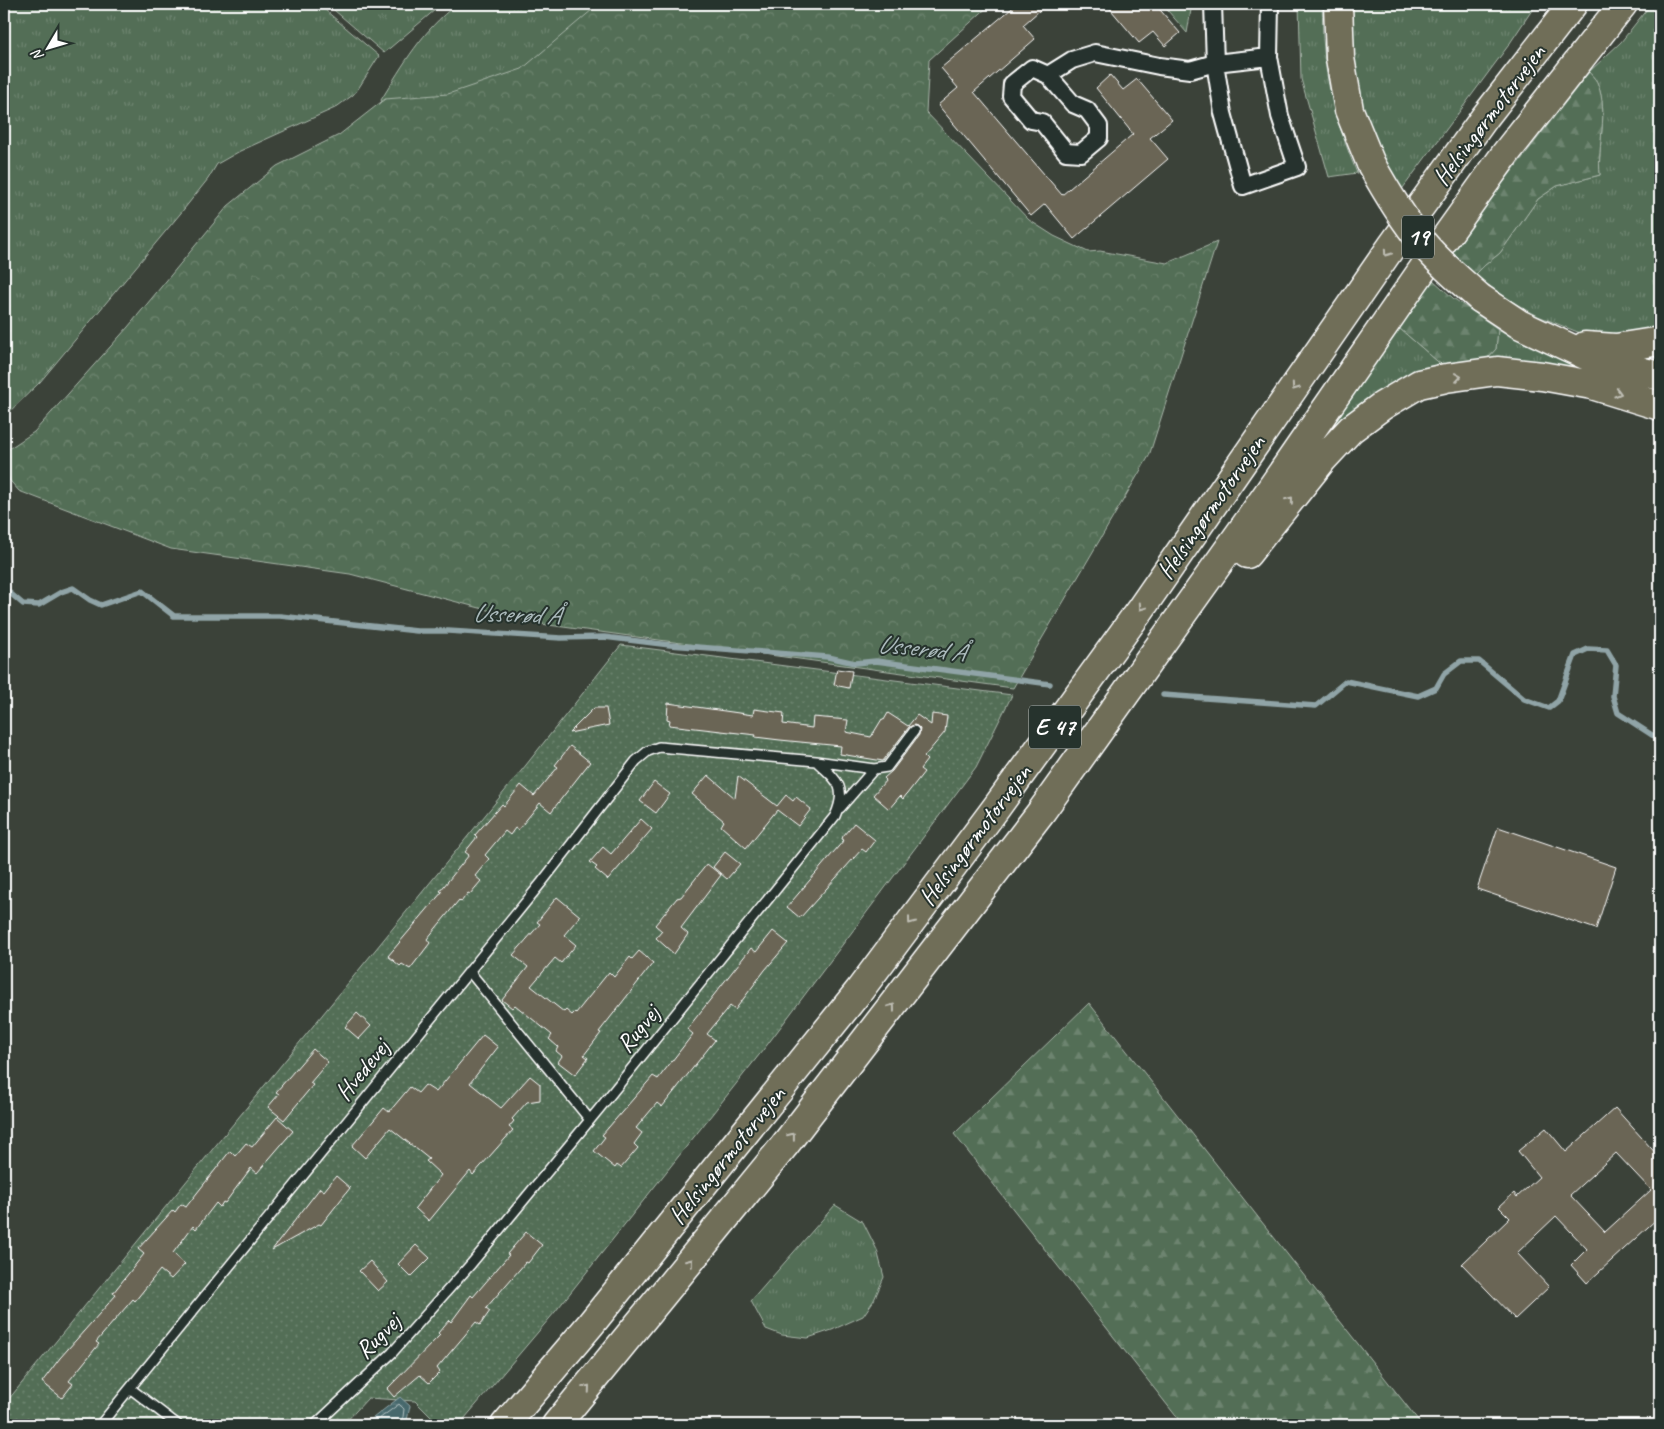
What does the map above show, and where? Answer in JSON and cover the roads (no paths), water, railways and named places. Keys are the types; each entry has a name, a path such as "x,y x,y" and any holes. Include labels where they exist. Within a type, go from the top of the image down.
{"highway":[{"name":"19","path":"1338,4 1340,58 1349,110 1371,164 1394,205 1422,242 1449,271 1480,298 1519,324 1596,360 1660,376"},
{"path":"1485,116 1548,4"},
{"name":"Helsingørmotorvejen","path":"505,1425 590,1325 853,998 996,808 1140,610 1386,254 1485,116 1573,4"},
{"name":"Helsingørmotorvejen","path":"556,1425 784,1146 1041,812 1248,522 1423,269 1506,153 1623,4"},
{"path":"1554,341 1590,347 1616,348 1660,341"},
{"path":"1041,812 1130,716 1260,538 1322,460 1351,429 1382,406 1419,384 1497,371 1542,376 1592,385 1660,406"}],"street":[{"path":"1213,4 1215,63 1223,114 1244,186 1297,167 1280,116 1269,57 1270,4"},
{"path":"1048,75 1072,60 1095,53 1159,66 1190,70 1215,63 1269,57"},
{"path":"1032,68 1048,75 1073,104 1087,110 1099,126 1099,138 1081,153 1066,152 1042,122 1031,120 1011,96 1012,84 1032,68"}],"lane":[{"name":"Rugvej","path":"315,1425 392,1353 471,1264 764,905 837,811 874,769 887,767 914,730"},
{"name":"Hvedevej","path":"100,1425 542,882 636,762 648,751 659,747 816,761"},
{"path":"816,761 874,769"},
{"path":"816,761 840,786 841,801 837,811"},
{"path":"469,971 590,1120"},
{"path":"131,1389 178,1425"}],"water":[{"path":"400,1397 410,1406 406,1425 364,1425"}],"waterway":[{"name":"Usserød Å","path":"4,588 23,604 39,605 61,592 73,588 101,605 142,591 174,616 280,616 417,631 448,631 561,638 604,637 670,645 828,657 855,663 876,661 1050,684"},
{"name":"Usserød Å","path":"1163,695 1316,706 1346,681 1418,696 1436,688 1444,674 1461,661 1479,661 1524,699 1549,708 1558,701 1575,655 1588,649 1607,650 1616,665 1613,696 1618,713 1652,735 1660,737"}]}
